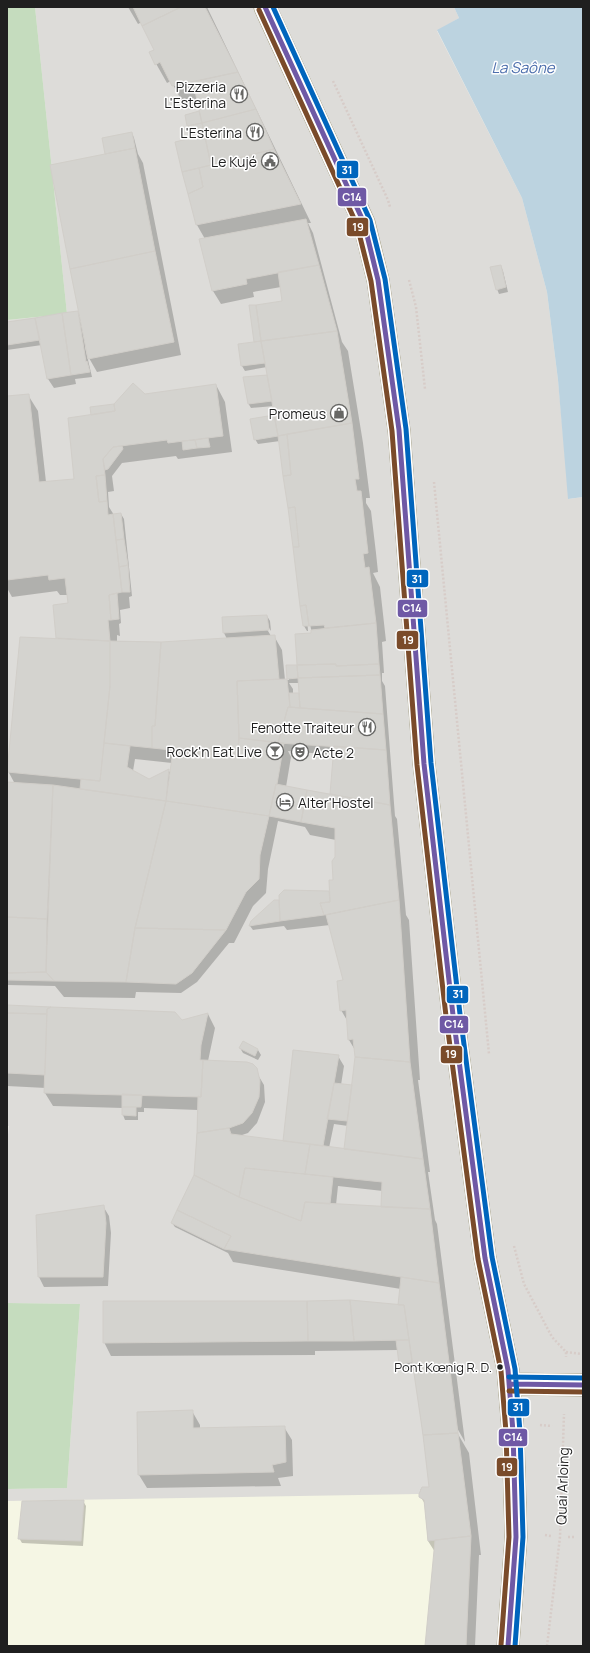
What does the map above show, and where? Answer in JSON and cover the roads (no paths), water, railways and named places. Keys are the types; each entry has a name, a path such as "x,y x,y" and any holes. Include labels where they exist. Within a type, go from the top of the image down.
{"main road":[{"path":"265,7 364,224 378,280 399,430 424,764 453,1015 485,1258 508,1370 513,1432 516,1537 508,1646"},
{"path":"509,1384 583,1385"}],"water":[{"name":"La Saône","path":"454,7 583,7 583,497 568,499 558,380 547,292 522,198 437,30 459,18"}],"place":[{"name":"Pizzeria L'Esterina","path":"239,94"},
{"name":"L'Esterina","path":"255,132"},
{"name":"Le Kujé","path":"270,161"},
{"name":"Promeus","path":"339,413"},
{"name":"Fenotte Traiteur","path":"367,727"},
{"name":"Rock'n Eat Live","path":"275,751"},
{"name":"Acte 2","path":"300,752"},
{"name":"Alter'Hostel","path":"285,802"},
{"name":"Pont Kœnig R. D.","path":"500,1367"}]}
